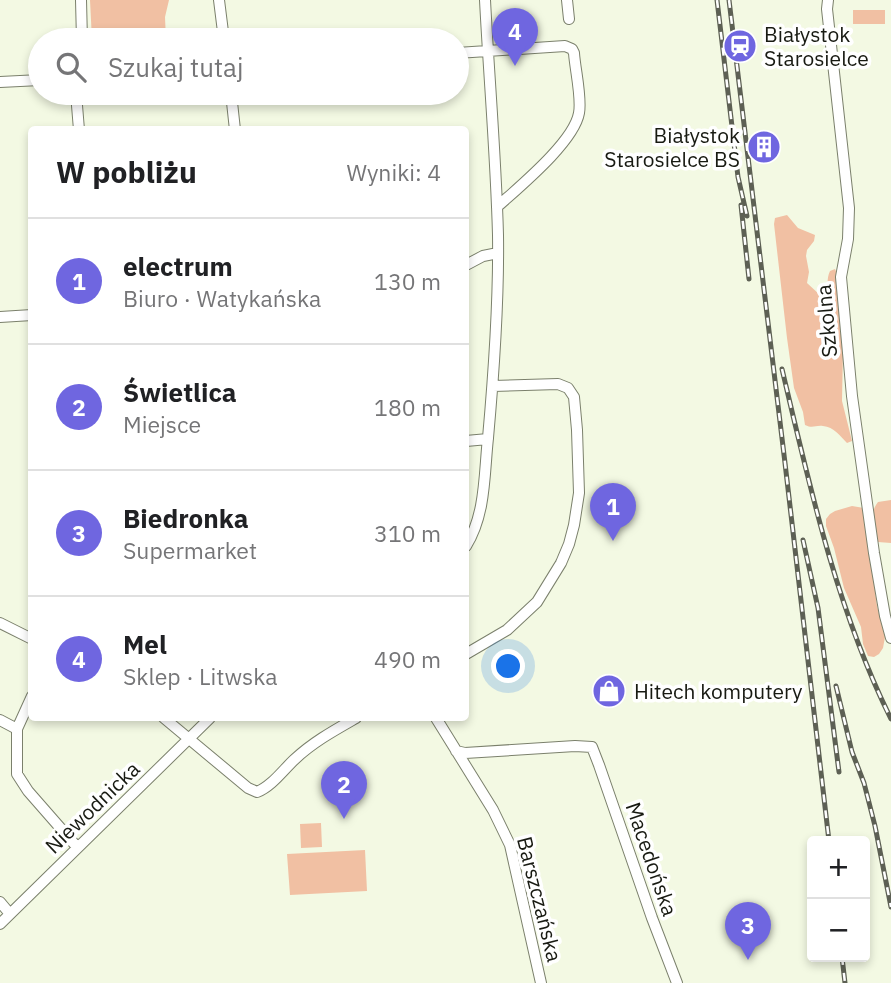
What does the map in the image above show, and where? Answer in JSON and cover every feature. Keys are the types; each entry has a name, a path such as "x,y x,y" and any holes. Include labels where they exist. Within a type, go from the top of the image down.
{"street":[{"path":"81,0 82,28"},
{"path":"219,0 222,28"},
{"path":"469,540 481,509 493,386 498,253 485,0"},
{"path":"567,0 569,19"},
{"name":"Szkolna","path":"828,0 849,208 848,239 841,276 844,320 853,408 874,553 891,638"},
{"path":"469,52 551,46 565,46 573,50 580,107 577,122 558,149 497,207"},
{"path":"0,82 28,81"},
{"path":"77,105 79,126"},
{"path":"233,105 235,126"},
{"path":"469,263 482,256 498,253"},
{"path":"0,317 28,315"},
{"path":"469,652 507,630 537,602 561,563 569,544 579,493 574,397 569,388 558,384 493,386"},
{"path":"469,441 488,439"},
{"path":"0,623 28,637"},
{"path":"28,704 16,729 17,774 78,847"},
{"path":"0,720 16,729"},
{"path":"167,721 248,788 257,792 266,788 309,747 351,721"},
{"name":"Niewodnicka","path":"0,924 207,721"},
{"name":"Barszczańska","path":"438,721 493,810 510,845 541,983"},
{"name":"Macedońska","path":"456,751 465,753 592,747 677,983"},
{"path":"0,902 10,914"}],"shaded area":[{"path":"90,0 169,0 165,28 91,28"},
{"path":"853,10 885,10 885,24 853,24"},
{"path":"787,215 798,228 815,235 806,256 809,272 807,283 820,295 825,295 830,271 835,269 839,279 843,350 842,401 852,441 847,443 830,428 805,425 794,388 774,224 775,218"},
{"path":"891,500 891,543 878,542 873,512 878,502"},
{"path":"852,506 864,508 877,606 885,637 883,648 874,657 868,656 863,644 861,627 844,588 826,526 826,519 830,514"},
{"path":"321,823 322,847 301,848 300,824"},
{"path":"365,850 367,891 290,895 287,854"}],"railway":[{"path":"717,0 738,177 747,216"},
{"path":"729,0 828,836"},
{"path":"741,205 749,279"},
{"path":"782,369 840,592 872,678 891,719"},
{"path":"803,540 818,608 839,772"},
{"path":"836,686 852,752 864,783 875,826 891,907"},
{"path":"843,962 845,983"}],"place":[{"name":"Białystok Starosielce","path":"740,46"},
{"name":"Mel","path":"515,66"},
{"name":"Białystok Starosielce BS","path":"764,147"},
{"name":"electrum","path":"613,541"},
{"name":"Hitech komputery","path":"609,691"},
{"name":"Świetlica","path":"344,819"},
{"name":"Biedronka","path":"748,960"}]}
